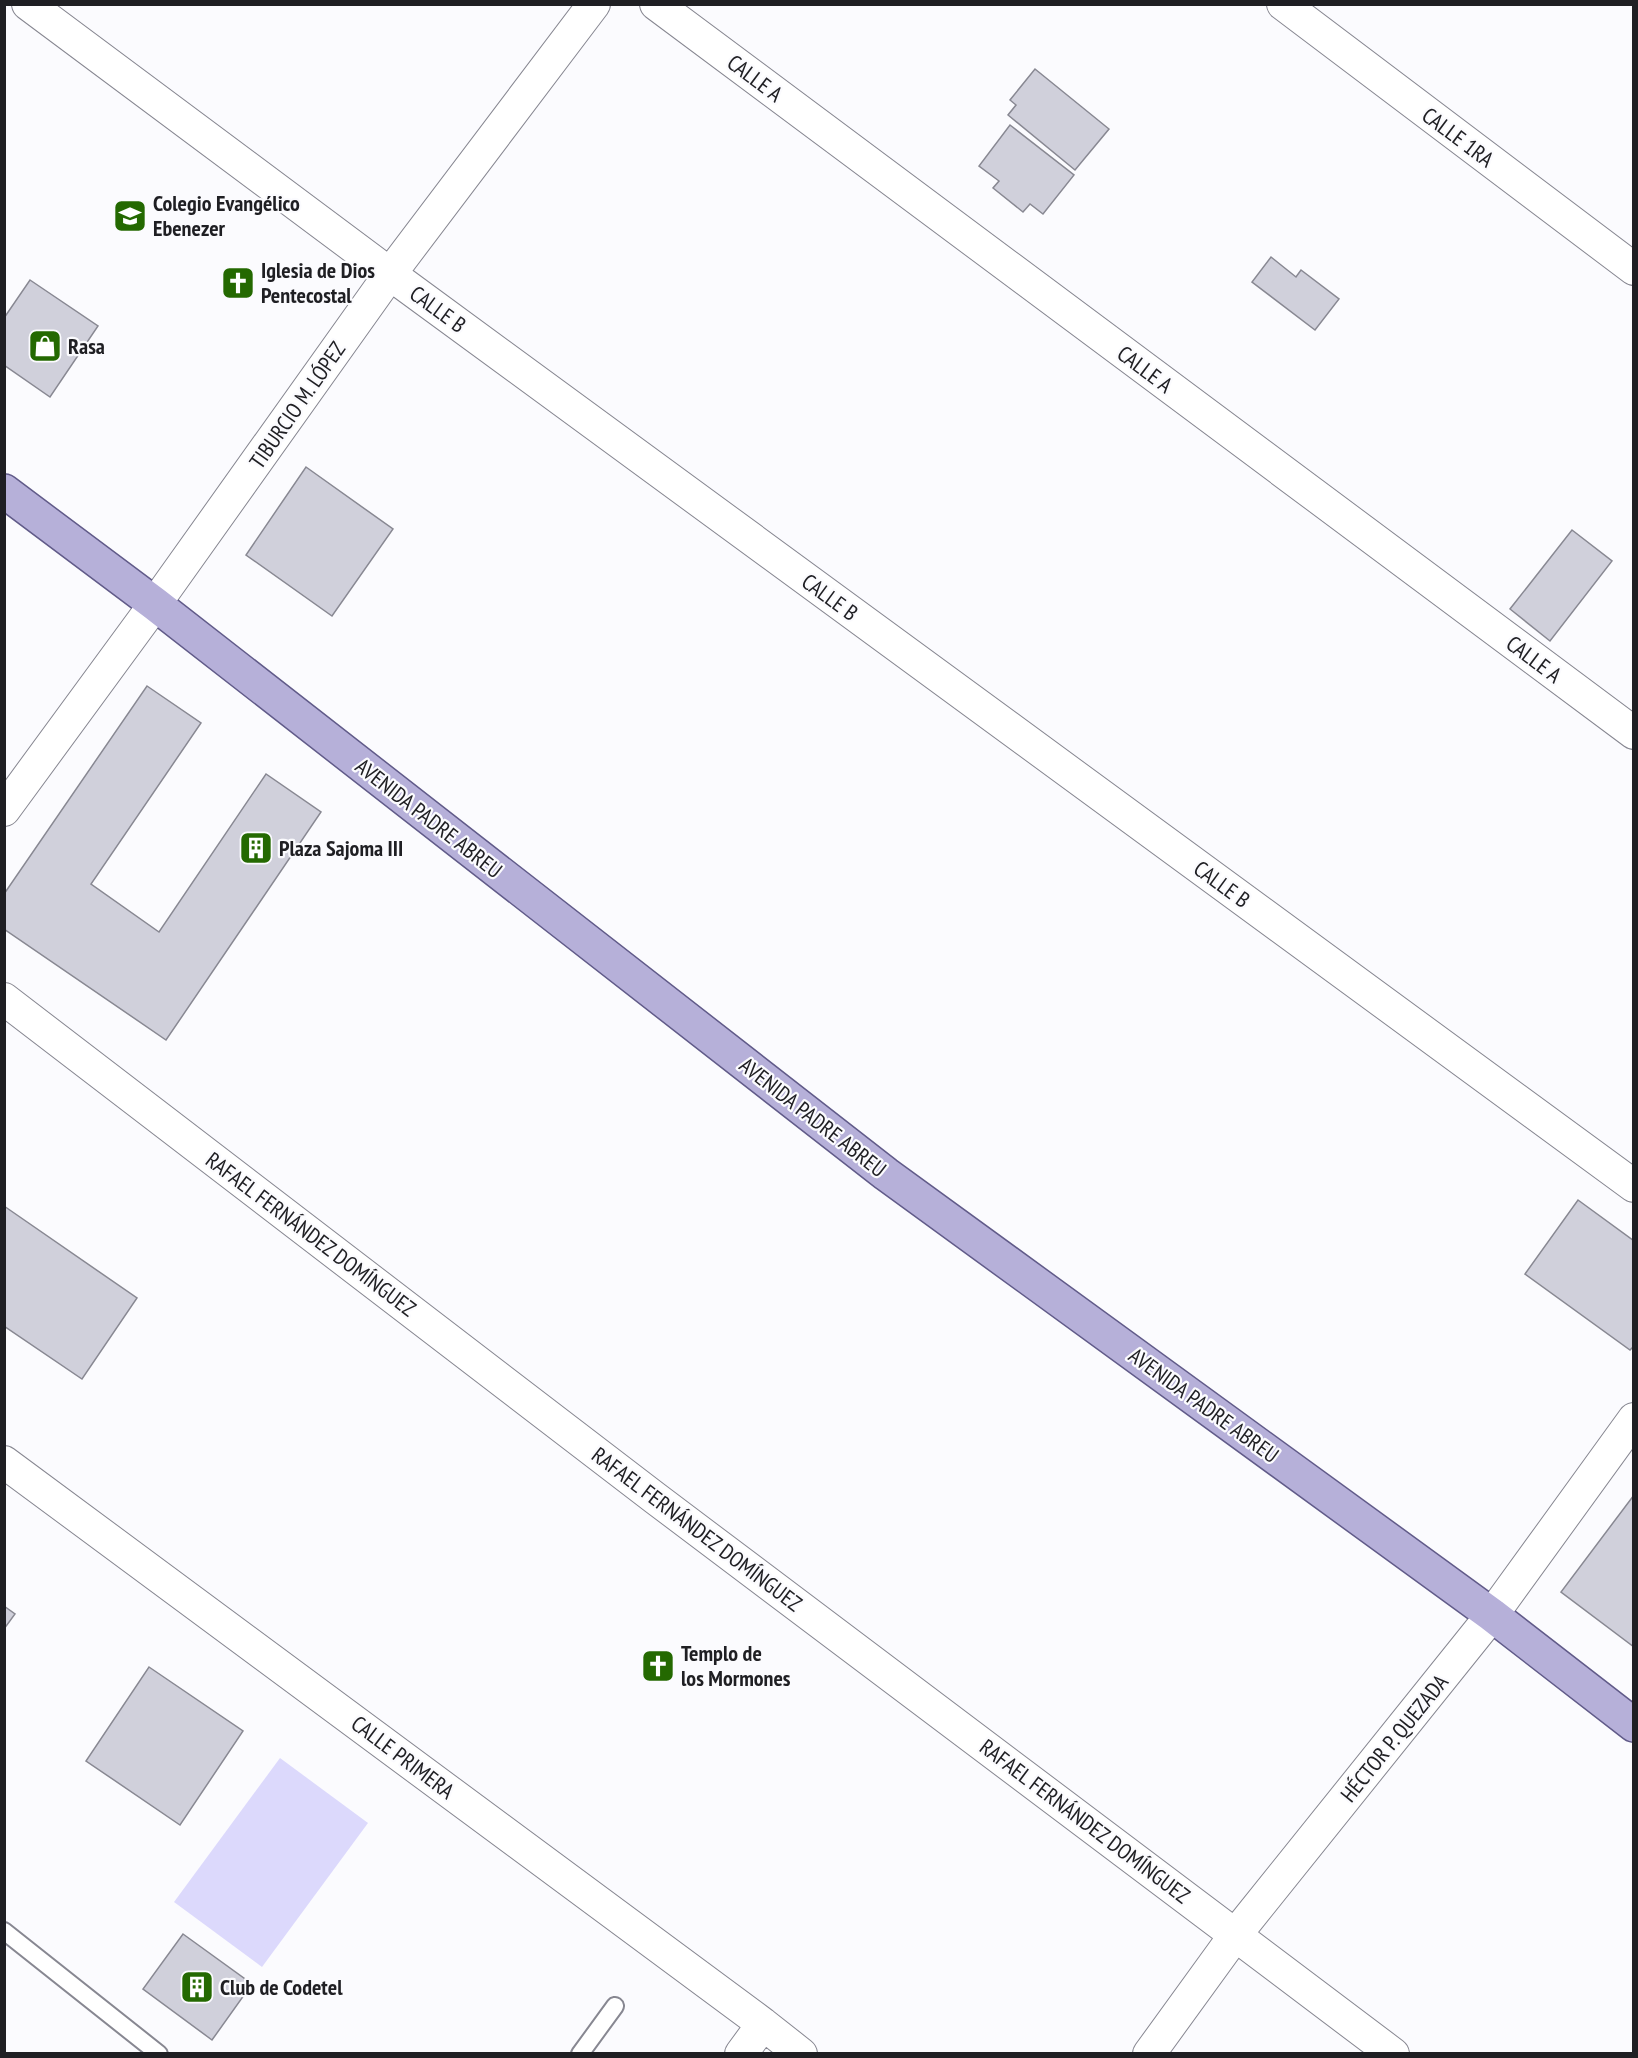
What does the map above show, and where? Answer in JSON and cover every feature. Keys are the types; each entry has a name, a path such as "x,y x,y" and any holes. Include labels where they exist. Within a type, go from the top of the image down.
{"main road":[{"name":"AVENIDA PADRE ABREU","path":"4,491 155,604 886,1174 1492,1615 1634,1725"}],"street":[{"name":"CALLE B","path":"28,4 390,274 1634,1186"},
{"name":"TIBURCIO M. LÓPEZ","path":"4,810 155,604 390,274 594,4"},
{"name":"CALLE A","path":"656,4 1634,733"},
{"name":"CALLE 1RA","path":"1283,4 1634,269"},
{"name":"RAFAEL FERNÁNDEZ DOMÍNGUEZ","path":"4,999 664,1505 1393,2054"},
{"name":"HÉCTOR P. QUEZADA","path":"1149,2054 1236,1934 1492,1615 1634,1419"},
{"name":"CALLE PRIMERA","path":"4,1462 801,2054"},
{"path":"741,2054 763,2024"}],"lane":[{"path":"4,1931 159,2054"},
{"path":"580,2054 615,2006"}],"shaded area":[{"path":"280,1758 368,1823 262,1967 174,1902"}],"building":[{"path":"1035,69 1109,129 1075,170 1008,115 1016,105 1010,100"},
{"path":"1010,125 1074,175 1043,214 1030,204 1023,212 993,188 999,181 979,166"},
{"path":"1271,257 1296,277 1301,270 1339,299 1315,330 1252,282"},
{"name":"Rasa","path":"30,280 98,326 50,397 4,365 4,318"},
{"path":"306,467 393,529 332,616 246,555"},
{"path":"1572,530 1612,561 1550,641 1510,609"},
{"name":"Plaza Sajoma III","path":"147,686 201,723 91,884 159,932 266,774 321,812 166,1040 4,929 4,894"},
{"path":"1578,1200 1634,1241 1634,1346 1630,1350 1525,1274"},
{"path":"4,1206 137,1298 82,1379 4,1326"},
{"path":"1634,1495 1634,1647 1561,1592"},
{"path":"4,1606 15,1614 4,1629"},
{"path":"149,1667 243,1731 180,1825 86,1761"},
{"name":"Club de Codetel","path":"183,1934 252,1984 212,2040 143,1989"}],"place":[{"name":"Colegio Evangélico Ebenezer","path":"130,216"},
{"name":"Iglesia de Dios Pentecostal","path":"238,283"},
{"name":"Rasa","path":"45,346"},
{"name":"Plaza Sajoma III","path":"256,848"},
{"name":"Templo de los Mormones","path":"658,1666"},
{"name":"Club de Codetel","path":"197,1987"}]}
